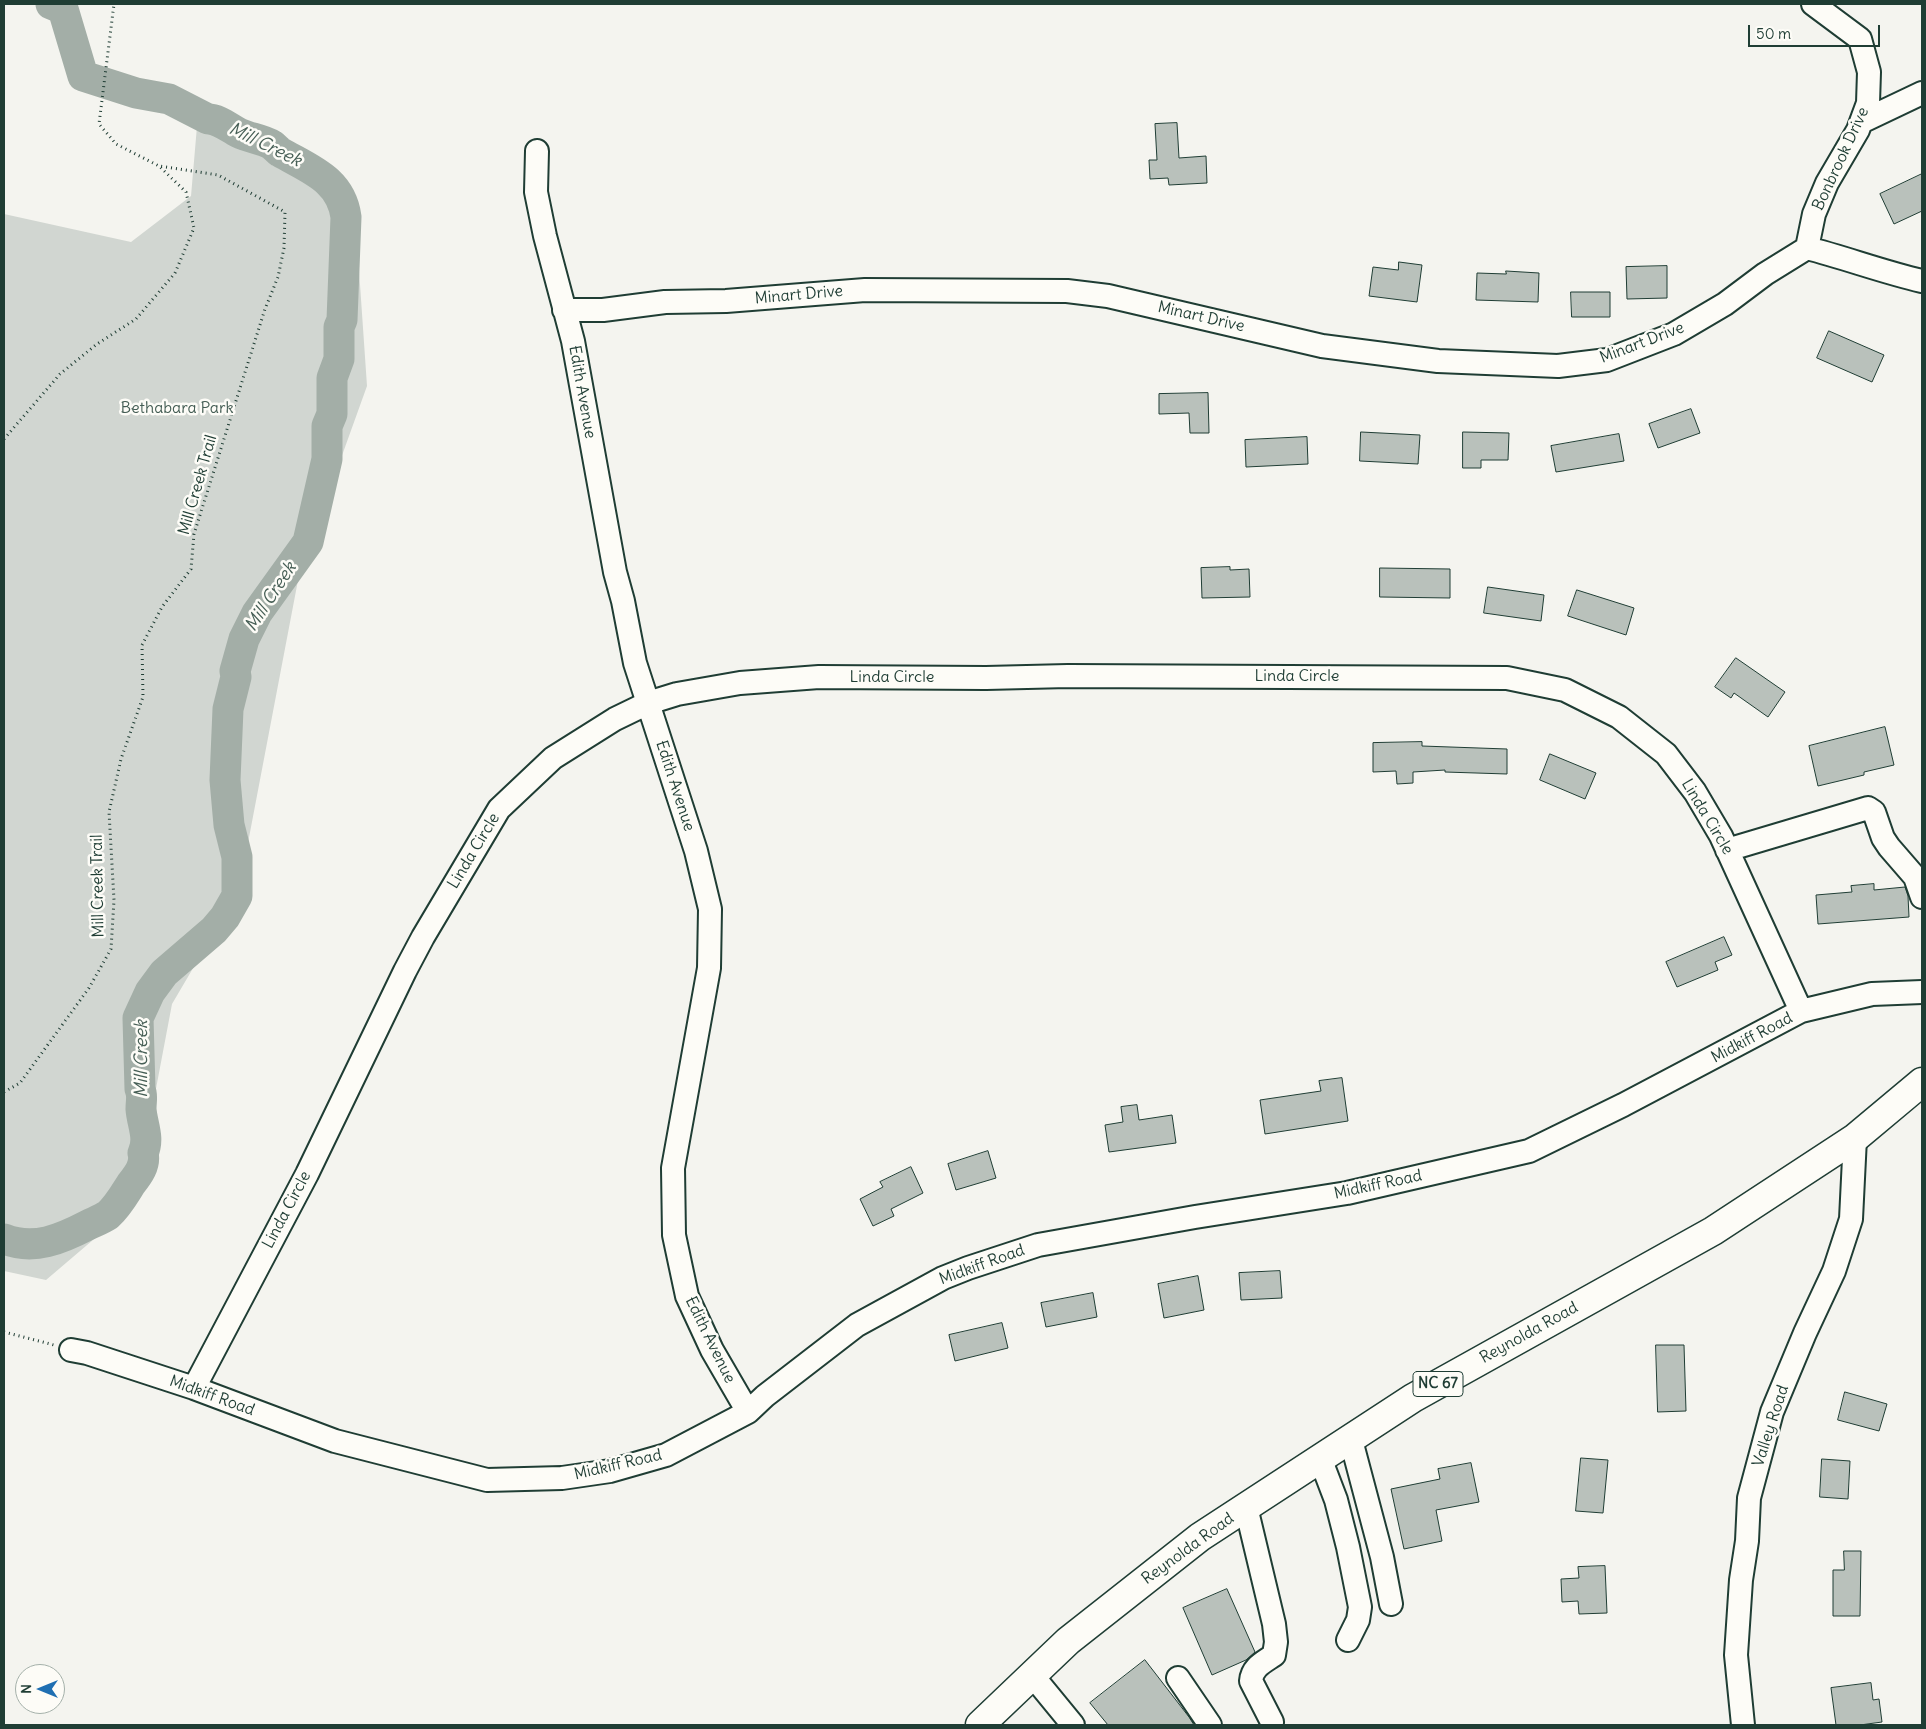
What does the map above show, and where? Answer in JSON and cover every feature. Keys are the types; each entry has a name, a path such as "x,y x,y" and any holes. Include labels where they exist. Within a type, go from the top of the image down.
{"main road":[{"name":"Reynolda Road","path":"980,1725 1068,1641 1192,1543 1246,1506 1351,1440 1413,1398 1713,1231 1855,1138 1922,1082"}],"street":[{"name":"Bonbrook Drive","path":"1807,248 1814,214 1827,183 1861,122 1868,103 1869,72 1860,39 1813,4"},
{"path":"1861,122 1922,93"},
{"name":"Edith Avenue","path":"537,151 536,192 545,236 573,341 615,572 623,601 635,663 696,851 710,909 709,968 673,1168 674,1235 687,1296 712,1350 748,1412"},
{"path":"1807,248 1922,281"},
{"name":"Minart Drive","path":"564,310 603,310 665,302 726,301 865,290 1067,291 1108,296 1322,346 1438,362 1558,366 1607,360 1674,334 1725,304 1765,274 1807,248"},
{"name":"Linda Circle","path":"194,1388 307,1174 409,962 499,808 553,758 615,719 648,703 677,694 740,683 820,677 1507,678 1565,690 1619,716 1666,754 1695,792 1727,850 1801,1012"},
{"path":"1727,850 1868,808 1874,812 1883,838 1889,848 1915,877 1922,897"},
{"name":"Midkiff Road","path":"71,1350 87,1353 194,1388 335,1441 487,1480 562,1478 610,1471 666,1455 748,1412 765,1396 857,1325 943,1278 968,1268 1038,1245 1347,1193 1529,1151 1623,1105 1801,1012 1872,994 1922,992"},
{"name":"Valley Road","path":"1743,1725 1736,1655 1741,1580 1747,1542 1749,1498 1772,1412 1805,1332 1834,1271 1851,1219 1855,1138"},
{"path":"1351,1440 1382,1557 1391,1604"},
{"path":"1320,1458 1336,1500 1360,1607 1358,1620 1348,1640"},
{"path":"1246,1506 1274,1624 1276,1642 1274,1655 1257,1666 1251,1674 1250,1681 1272,1722"},
{"path":"1032,1675 1073,1725"},
{"path":"1178,1678 1210,1725"}],"path":[{"path":"4,439 60,374 97,344 136,319 175,273 194,228 186,192 159,166 116,144 99,124 114,4"},
{"name":"Mill Creek Trail","path":"4,1092 20,1083 90,988 111,949 114,900 109,812 120,759 142,697 142,645 162,607 191,569 194,534 265,309 278,277 284,248 285,212 218,175 159,166"},
{"path":"4,1332 26,1336 71,1350"}],"green space":[{"name":"Bethabara Park","path":"199,103 295,151 355,212 367,386 299,575 239,890 172,1004 134,1205 46,1280 4,1271 4,214 131,242 191,196"}],"building":[{"path":"1177,123 1179,158 1206,156 1207,183 1169,185 1168,178 1150,179 1149,160 1157,160 1155,124"},
{"path":"1922,174 1922,211 1894,224 1880,194"},
{"path":"1399,262 1422,265 1417,302 1369,296 1373,267 1398,270"},
{"path":"1667,266 1667,298 1627,299 1626,267"},
{"path":"1506,271 1539,273 1538,302 1476,300 1477,273 1506,274"},
{"path":"1571,292 1610,292 1610,317 1572,317"},
{"path":"1829,331 1884,355 1872,382 1817,358"},
{"path":"1208,393 1209,433 1190,433 1189,413 1159,414 1159,394"},
{"path":"1691,409 1700,433 1658,448 1649,424"},
{"path":"1361,432 1420,435 1418,464 1360,461"},
{"path":"1463,432 1509,433 1508,460 1481,460 1481,468 1463,468"},
{"path":"1619,434 1624,461 1556,472 1551,446"},
{"path":"1307,437 1308,464 1246,467 1245,440"},
{"path":"1230,567 1230,570 1249,569 1250,597 1202,598 1201,568"},
{"path":"1380,568 1450,569 1450,598 1380,597"},
{"path":"1488,587 1544,595 1541,621 1484,613"},
{"path":"1577,590 1634,608 1626,635 1568,616"},
{"path":"1736,658 1785,692 1768,717 1734,693 1731,698 1715,687"},
{"path":"1885,727 1894,765 1864,772 1864,775 1818,786 1809,746"},
{"path":"1422,742 1422,746 1507,749 1507,774 1445,772 1445,770 1413,772 1413,783 1397,784 1396,771 1373,772 1373,743"},
{"path":"1550,754 1596,773 1585,799 1540,780"},
{"path":"1874,884 1874,890 1905,887 1908,896 1909,917 1818,924 1816,895 1852,892 1851,886"},
{"path":"1724,937 1732,955 1715,962 1718,970 1677,987 1666,962"},
{"path":"1342,1078 1348,1121 1265,1134 1260,1100 1321,1091 1319,1081"},
{"path":"1137,1105 1139,1120 1172,1115 1176,1143 1109,1152 1105,1125 1123,1122 1121,1107"},
{"path":"988,1151 996,1178 956,1190 948,1164"},
{"path":"911,1167 923,1193 891,1209 894,1216 873,1226 860,1199 883,1187 880,1182"},
{"path":"1280,1271 1282,1298 1241,1300 1239,1273"},
{"path":"1198,1276 1204,1310 1164,1318 1158,1284"},
{"path":"1093,1293 1097,1317 1046,1327 1041,1303"},
{"path":"1002,1323 1008,1348 955,1361 949,1335"},
{"path":"1656,1345 1684,1345 1686,1411 1658,1412"},
{"path":"1845,1392 1887,1404 1879,1431 1838,1420"},
{"path":"1581,1458 1608,1460 1603,1513 1576,1511"},
{"path":"1822,1459 1850,1461 1848,1499 1820,1497"},
{"path":"1471,1463 1479,1502 1436,1510 1442,1541 1404,1549 1391,1489 1440,1479 1438,1469"},
{"path":"1844,1551 1861,1551 1860,1616 1833,1616 1833,1570 1844,1570"},
{"path":"1605,1566 1607,1613 1579,1614 1578,1601 1562,1602 1561,1579 1579,1578 1578,1567"},
{"path":"1227,1589 1255,1652 1246,1660 1212,1675 1183,1608"},
{"path":"1145,1660 1194,1725 1108,1725 1090,1703"},
{"path":"1871,1683 1873,1700 1879,1699 1882,1722 1860,1725 1836,1725 1831,1688"}],"waterway":[{"name":"Mill Creek","path":"4,1239 26,1244 37,1244 57,1239 108,1215 121,1200 141,1170 146,1142 141,1109 138,1018 150,992 164,973 214,930 225,917 237,896 237,857 229,825 225,780 228,709 236,677 235,671 244,639 257,613 308,542 327,459 327,426 332,414 332,378 339,359 339,327 342,320 346,217 343,204 331,184 272,145 239,133 220,122 208,119 169,99 136,93 83,76 63,9 51,4"}]}
